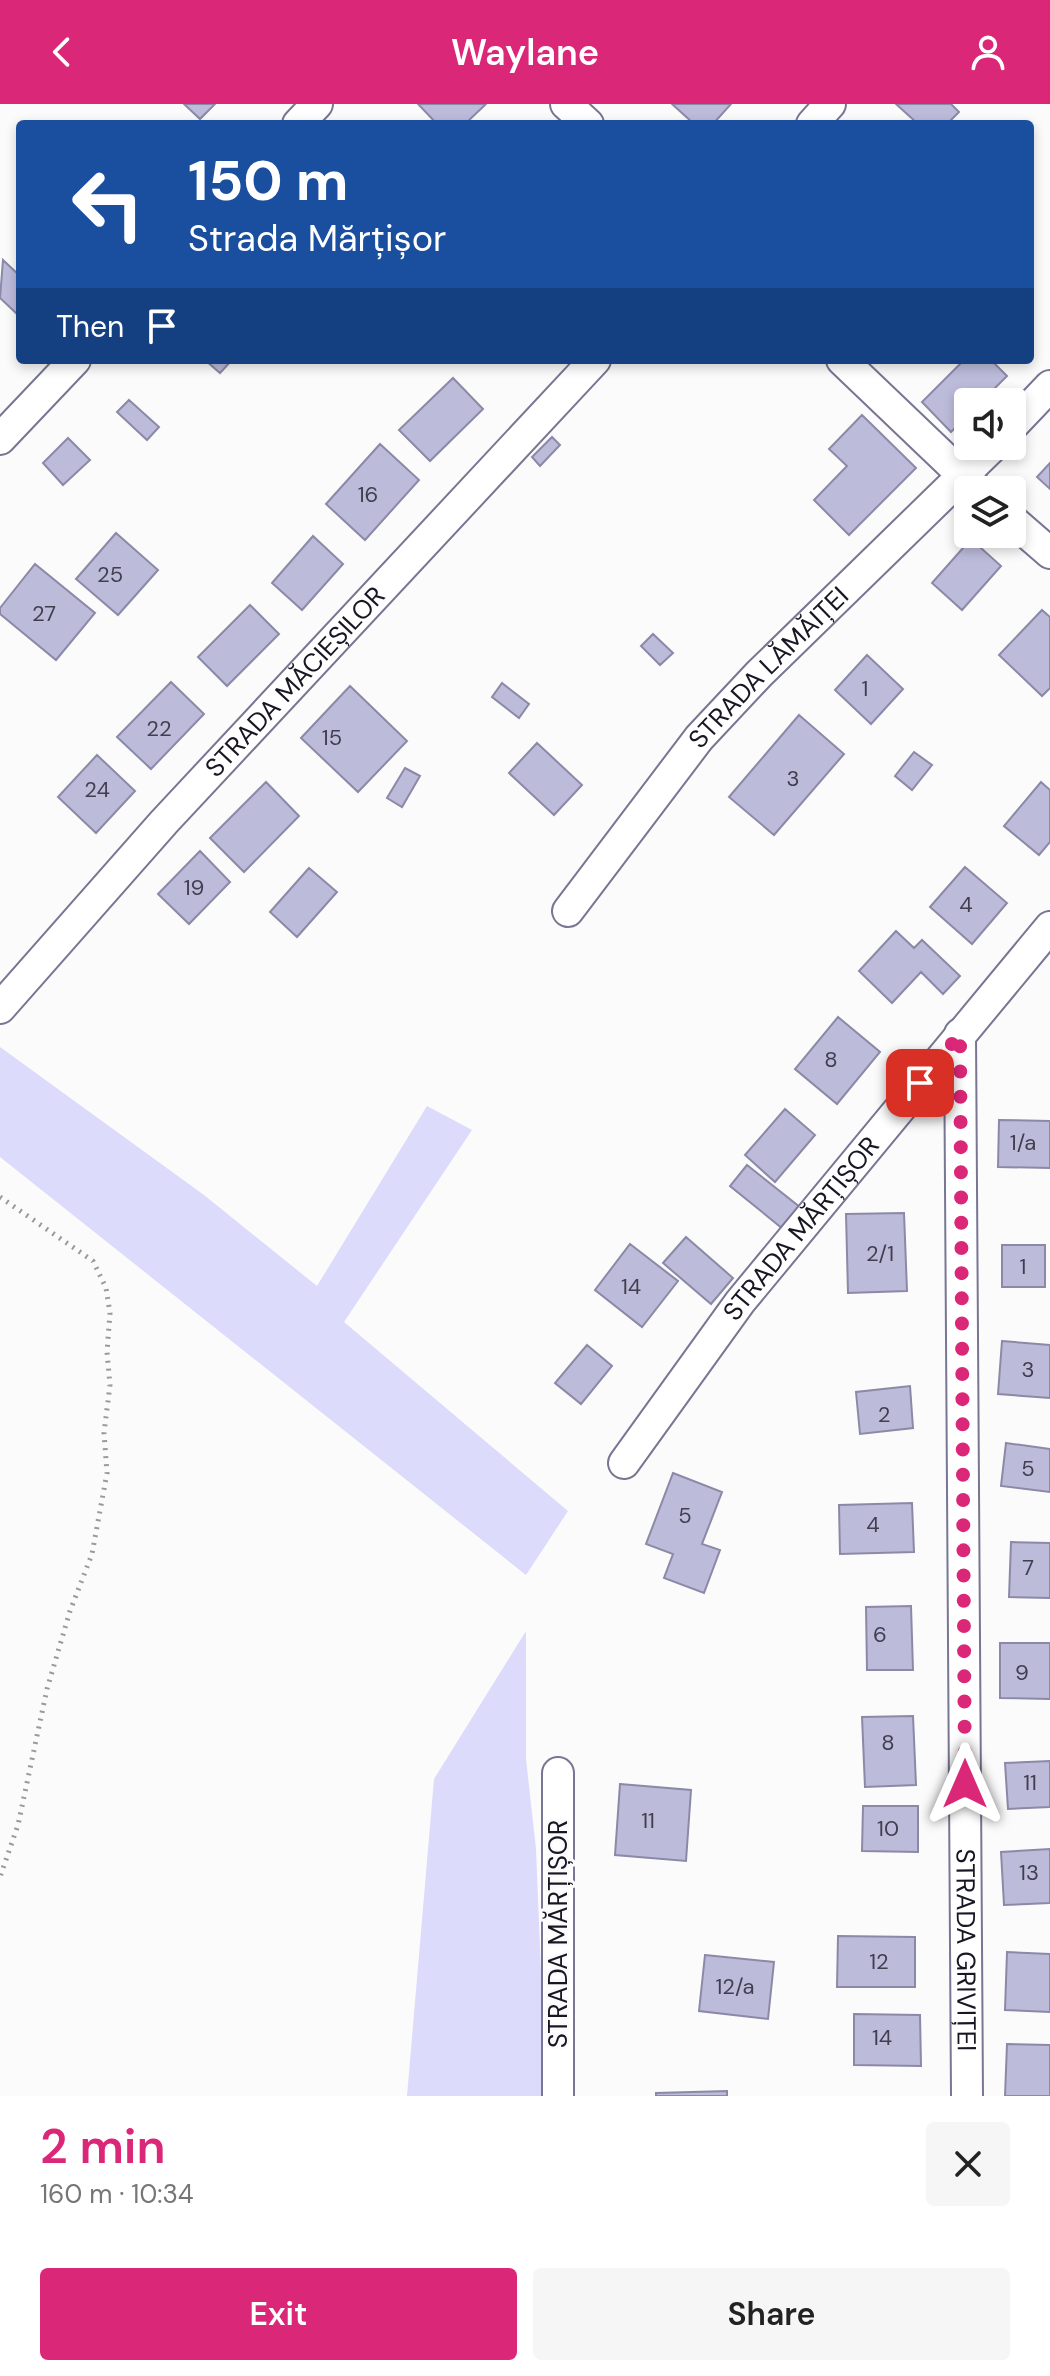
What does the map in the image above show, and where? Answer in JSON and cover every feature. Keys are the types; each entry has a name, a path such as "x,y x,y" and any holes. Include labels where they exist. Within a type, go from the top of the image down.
{"street":[{"path":"302,120 317,104"},
{"path":"566,104 584,120"},
{"path":"816,120 830,104"},
{"path":"0,439 71,364"},
{"name":"STRADA MĂCIEȘILOR","path":"0,1008 164,822 591,364"},
{"path":"846,364 963,476"},
{"path":"1026,411 1050,386"},
{"name":"STRADA LĂMĂIȚEI","path":"568,911 699,738 759,674 954,499"},
{"path":"1026,532 1050,553"},
{"name":"STRADA MĂRȚIȘOR","path":"624,1463 740,1302 1050,927"},
{"name":"STRADA GRIVIȚEI","path":"960,1034 967,2096"},
{"name":"STRADA MĂRȚIȘOR","path":"558,1773 558,2096"}],"path":[{"path":"0,1197 93,1261 106,1288 110,1313 107,1352 110,1385 104,1433 107,1473 92,1554 70,1611 47,1689 18,1825 0,1877"}],"shaded area":[{"path":"0,1047 204,1195 317,1286 427,1106 472,1130 344,1322 568,1511 526,1575 0,1157"},
{"path":"526,1631 526,1759 536,1849 546,2096 407,2096 434,1779"}],"building":[{"path":"184,104 215,104 200,119"},
{"path":"418,104 486,104 469,120 433,120"},
{"path":"672,104 731,104 717,120 690,120"},
{"path":"896,104 951,104 959,112 951,120 914,120"},
{"path":"3,260 16,272 16,313 0,298"},
{"path":"210,364 228,364 220,373"},
{"path":"960,364 995,364 1007,376 995,388 954,388 954,429 951,432 922,402"},
{"path":"453,378 483,409 430,461 399,430"},
{"path":"129,400 159,427 147,440 117,412"},
{"path":"862,415 916,468 849,535 814,500 847,466 829,449"},
{"path":"552,437 560,445 540,466 532,457"},
{"path":"68,438 90,460 63,485 43,463"},
{"path":"380,444 419,480 365,540 326,504"},
{"path":"1050,463 1050,489 1037,477"},
{"path":"116,533 158,570 118,615 76,579"},
{"path":"313,536 343,564 302,610 272,583"},
{"path":"963,548 981,548 1001,566 962,610 932,583"},
{"path":"35,564 95,613 56,660 0,614 0,608"},
{"path":"250,605 279,634 227,686 198,657"},
{"path":"1042,610 1050,617 1050,688 1042,696 999,655"},
{"path":"653,634 673,653 660,665 641,646"},
{"path":"867,655 903,689 871,724 835,690"},
{"path":"171,682 204,714 151,769 117,737"},
{"path":"502,683 529,704 519,718 492,697"},
{"path":"350,686 407,741 358,792 301,738"},
{"path":"799,715 844,754 774,835 729,797"},
{"path":"537,743 582,785 554,815 509,773"},
{"path":"914,752 932,765 912,790 895,776"},
{"path":"97,755 135,791 96,833 58,797"},
{"path":"405,768 420,776 402,807 387,798"},
{"path":"266,782 299,816 244,872 210,838"},
{"path":"1041,782 1050,790 1050,842 1039,855 1004,826"},
{"path":"200,851 230,882 189,924 158,894"},
{"path":"965,867 1007,903 972,944 930,907"},
{"path":"309,868 337,892 297,937 270,912"},
{"path":"896,931 914,948 922,940 960,976 943,994 921,972 892,1003 859,971"},
{"path":"838,1017 880,1052 837,1104 795,1069"},
{"path":"785,1109 815,1135 775,1182 745,1155"},
{"path":"999,1120 1050,1121 1050,1168 998,1167"},
{"path":"747,1165 801,1208 783,1229 730,1186"},
{"path":"904,1213 907,1291 848,1293 846,1214"},
{"path":"686,1237 733,1278 711,1304 663,1263"},
{"path":"630,1244 678,1281 642,1327 595,1290"},
{"path":"1002,1245 1045,1245 1045,1287 1002,1287"},
{"path":"1002,1341 1050,1345 1050,1398 998,1394"},
{"path":"587,1345 612,1366 581,1404 555,1383"},
{"path":"910,1386 913,1428 860,1434 856,1392"},
{"path":"1006,1443 1050,1449 1050,1492 1001,1486"},
{"path":"673,1473 722,1492 702,1544 720,1550 704,1593 664,1578 673,1554 646,1544"},
{"path":"912,1503 914,1552 840,1554 839,1505"},
{"path":"1011,1542 1050,1543 1050,1598 1009,1597"},
{"path":"911,1606 913,1670 867,1670 866,1607"},
{"path":"1000,1643 1050,1643 1050,1699 1000,1698"},
{"path":"913,1716 916,1785 865,1787 862,1717"},
{"path":"1050,1761 1050,1807 1008,1809 1005,1763"},
{"path":"620,1784 691,1790 686,1861 615,1855"},
{"path":"863,1806 918,1806 918,1852 862,1851"},
{"path":"1050,1849 1050,1903 1004,1905 1001,1852"},
{"path":"838,1936 915,1937 915,1987 837,1987"},
{"path":"1007,1952 1050,1954 1050,2012 1005,2010"},
{"path":"705,1955 774,1962 768,2019 699,2011"},
{"path":"854,2014 920,2015 921,2066 854,2065"},
{"path":"1007,2044 1050,2045 1050,2096 1005,2096"},
{"path":"727,2091 727,2096 656,2096 656,2093"}],"route":[{"path":"920,1083 960,1034 965,1784"}]}
